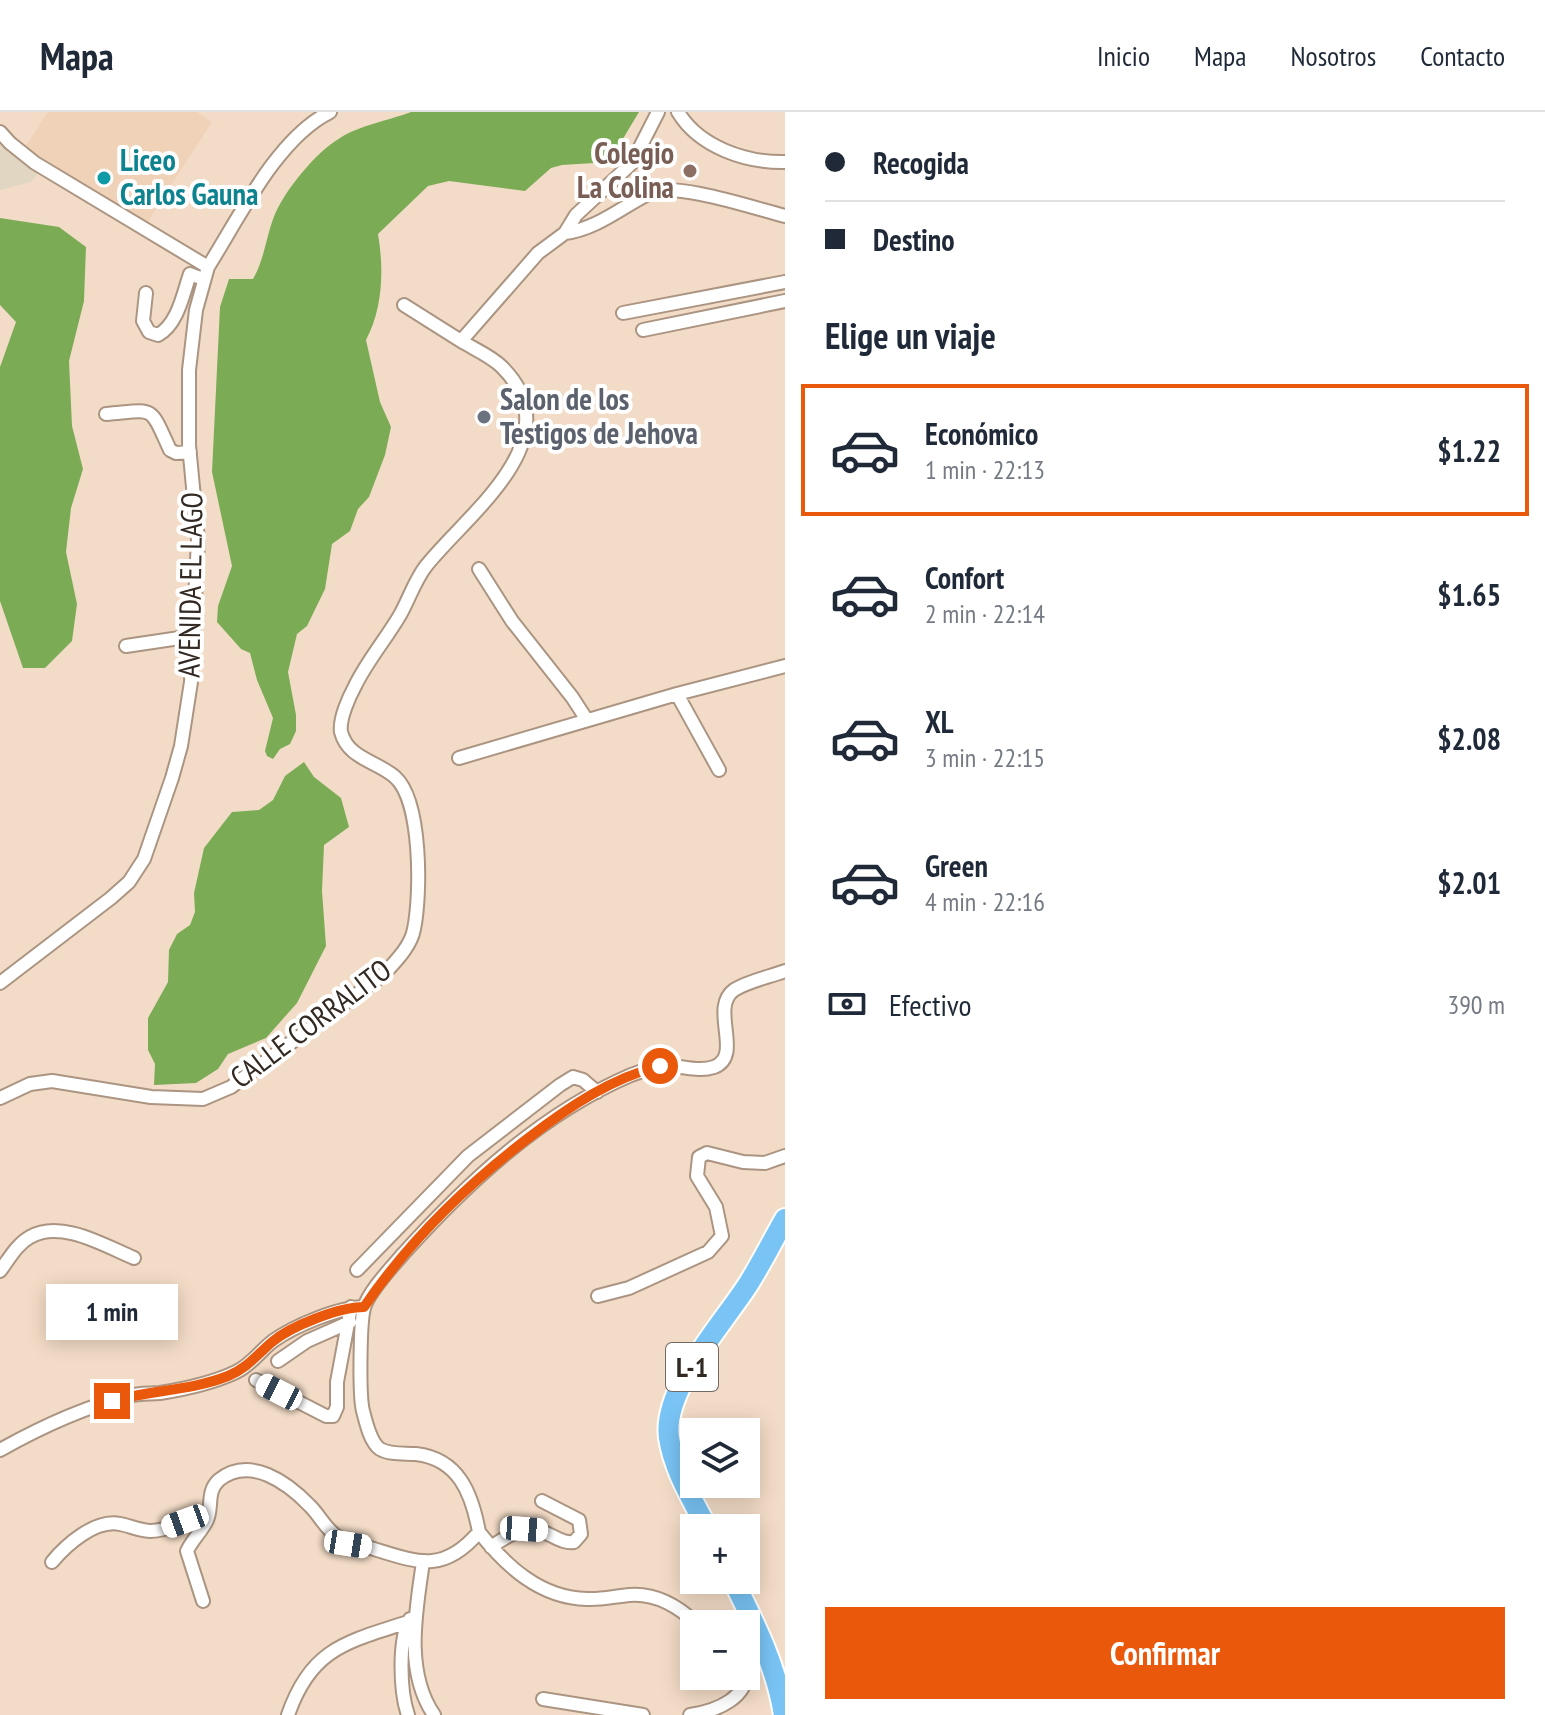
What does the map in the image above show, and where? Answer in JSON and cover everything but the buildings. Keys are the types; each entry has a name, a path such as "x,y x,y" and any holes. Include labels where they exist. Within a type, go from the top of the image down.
{"main road":[{"name":"L-1","path":"700,1514 677,1470 669,1437 671,1406 683,1380 750,1281 785,1219"},
{"name":"L-1","path":"680,1441 678,1425 681,1409 692,1382 758,1287 785,1241"},
{"path":"740,1594 754,1621 781,1695 784,1715"},
{"path":"751,1594 785,1679"}],"street":[{"name":"AVENIDA EL LAGO","path":"0,983 111,898 129,882 144,859 181,746 191,682 198,540 190,452 189,370 196,310 205,273 281,152 318,118 330,112"},
{"path":"565,233 576,215 632,163 658,112"},
{"path":"678,112 687,125 718,149 765,162 785,162"},
{"path":"0,132 35,163 205,273"},
{"path":"404,305 461,341 538,253 565,233 598,222 653,191 675,190 704,195 785,216"},
{"path":"146,293 143,321 149,332 158,335 174,318 190,274 205,273"},
{"path":"623,313 785,282"},
{"path":"643,330 785,301"},
{"name":"CALLE CORRALITO","path":"0,1098 30,1084 52,1081 151,1097 203,1099 244,1077 384,974 400,956 414,931 416,823 407,792 396,777 358,756 348,746 340,729 355,685 399,616 419,576 496,491 524,436 526,400 520,389 500,365 461,341"},
{"path":"106,414 148,411 154,415 170,450 190,452"},
{"path":"479,569 512,621 587,720"},
{"path":"126,646 193,636"},
{"path":"459,758 785,666"},
{"path":"677,694 719,770"},
{"path":"256,1380 326,1416 333,1416 337,1407 341,1354 350,1322 358,1307 440,1213 479,1176 563,1112 597,1092 631,1075 660,1066 714,1067 727,1052 726,999 733,991 785,971"},
{"path":"357,1270 468,1156 560,1085 573,1077 583,1080 597,1092"},
{"path":"598,1296 629,1288 708,1252 722,1236 716,1207 697,1176 699,1157 707,1153 719,1154 743,1162 765,1163 785,1156"},
{"path":"0,1271 19,1245 31,1236 48,1231 78,1235 134,1258"},
{"path":"0,1450 32,1432 91,1407 133,1394 173,1390 228,1376 243,1369 275,1340 310,1322 358,1307"},
{"path":"358,1307 359,1388 374,1442 381,1450 432,1457 452,1469 469,1493 479,1532 512,1569 536,1585 560,1595 585,1599 635,1594 661,1599 680,1612"},
{"path":"278,1361 307,1341 350,1322"},
{"path":"203,1601 187,1551 206,1520 211,1489 220,1479 237,1472 258,1471 273,1475 312,1508 322,1525 348,1544 434,1563 470,1542 479,1532"},
{"path":"491,1547 510,1532 524,1529 541,1530 566,1543 574,1542 581,1534 579,1520 542,1501"},
{"path":"52,1562 64,1547 95,1528 111,1523 152,1531 209,1510"},
{"path":"423,1562 416,1610 415,1658 421,1688 434,1715"},
{"path":"408,1715 404,1705 402,1664 405,1630 416,1610"},
{"path":"288,1715 297,1690 330,1651 408,1622"},
{"path":"725,1715 739,1690"},
{"path":"690,1715 712,1712 735,1698"},
{"path":"543,1699 643,1715"}],"shaded area":[{"path":"48,112 197,112 212,122 146,224 25,147"},
{"path":"0,145 40,171 31,182 0,190"}],"green space":[{"path":"411,112 639,112 612,157 594,163 551,168 525,191 449,181 428,186 378,234 381,288 376,315 366,340 380,402 391,427 385,455 369,497 358,509 350,531 332,544 325,589 307,626 297,634 288,672 296,731 290,744 280,749 273,759 265,751 273,718 257,680 250,653 241,649 217,622 218,606 232,566 212,472 220,307 229,279 253,279 275,214 286,194 312,162 347,134"},
{"path":"0,218 59,227 86,247 84,301 69,361 72,426 83,469 71,508 66,552 77,604 72,641 45,668 23,668 0,601 0,367 16,322 0,305"},
{"path":"304,762 314,777 341,798 349,827 324,845 322,891 326,946 297,1003 266,1038 228,1054 218,1069 196,1083 154,1085 155,1064 148,1050 148,1018 168,982 169,950 177,934 190,925 195,912 194,893 204,848 232,812 259,810 273,800 285,776"}],"place":[{"name":"Colegio La Colina","path":"690,171"},
{"name":"Liceo Carlos Gauna","path":"104,178"},
{"name":"Salon de los Testigos de Jehova","path":"484,417"}],"route":[{"path":"112,1401 133,1394 159,1393 201,1385 228,1376 243,1369 275,1340 310,1322 351,1307 364,1307 390,1269 440,1213 479,1176 563,1112 631,1075 660,1066"}]}
